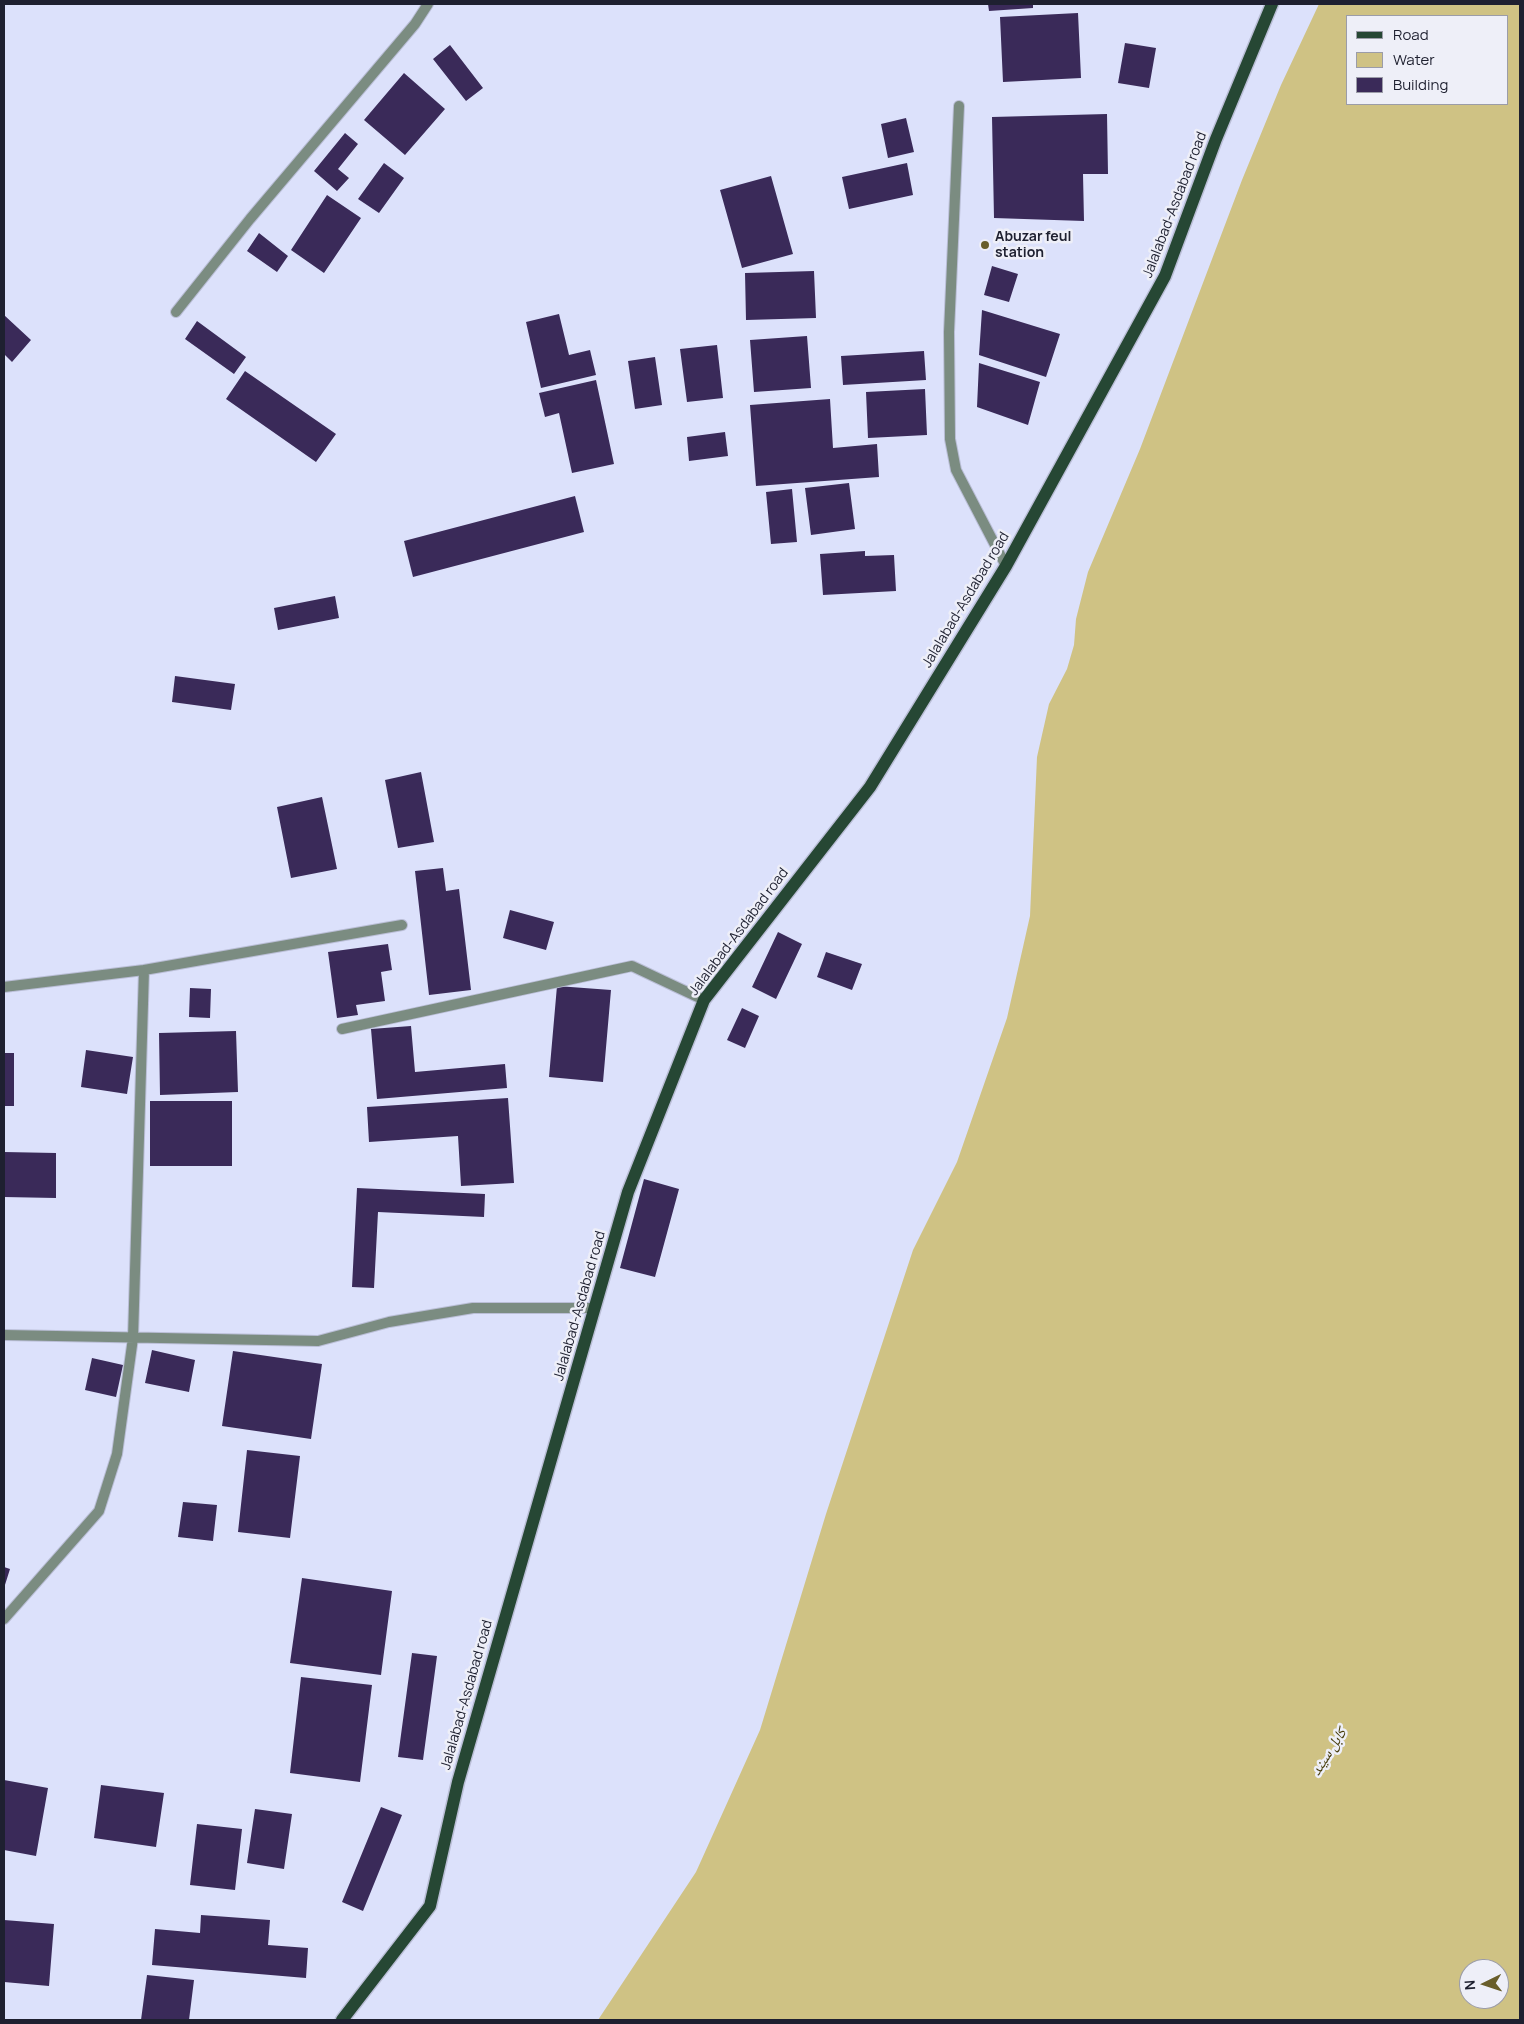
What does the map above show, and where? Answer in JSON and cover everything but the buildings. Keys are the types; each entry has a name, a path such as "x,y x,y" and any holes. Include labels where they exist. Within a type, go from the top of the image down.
{"main road":[{"name":"Jalalabad-Asdabad road","path":"342,2020 430,1906 458,1782 628,1192 704,1000 870,787 1006,566 1165,276 1216,139 1272,4"}],"street":[{"path":"176,312 250,219 415,24 428,4"},
{"path":"960,106 948,332 950,439 956,470 1006,566"},
{"path":"4,987 144,970 402,925"},
{"path":"342,1029 632,966 704,1000"},
{"path":"4,1619 99,1510 117,1454 133,1338 144,970"},
{"path":"4,1335 318,1341 389,1322 473,1308 594,1308"}],"water":[{"name":"کابل سيند","path":"1319,4 1520,4 1520,2020 598,2020 696,1872 760,1730 826,1514 913,1250 957,1162 1007,1018 1030,916 1037,757 1049,704 1067,669 1074,645 1076,619 1088,572 1140,449 1242,180 1281,85"}],"place":[{"name":"Abuzar feul station","path":"985,245"}]}
